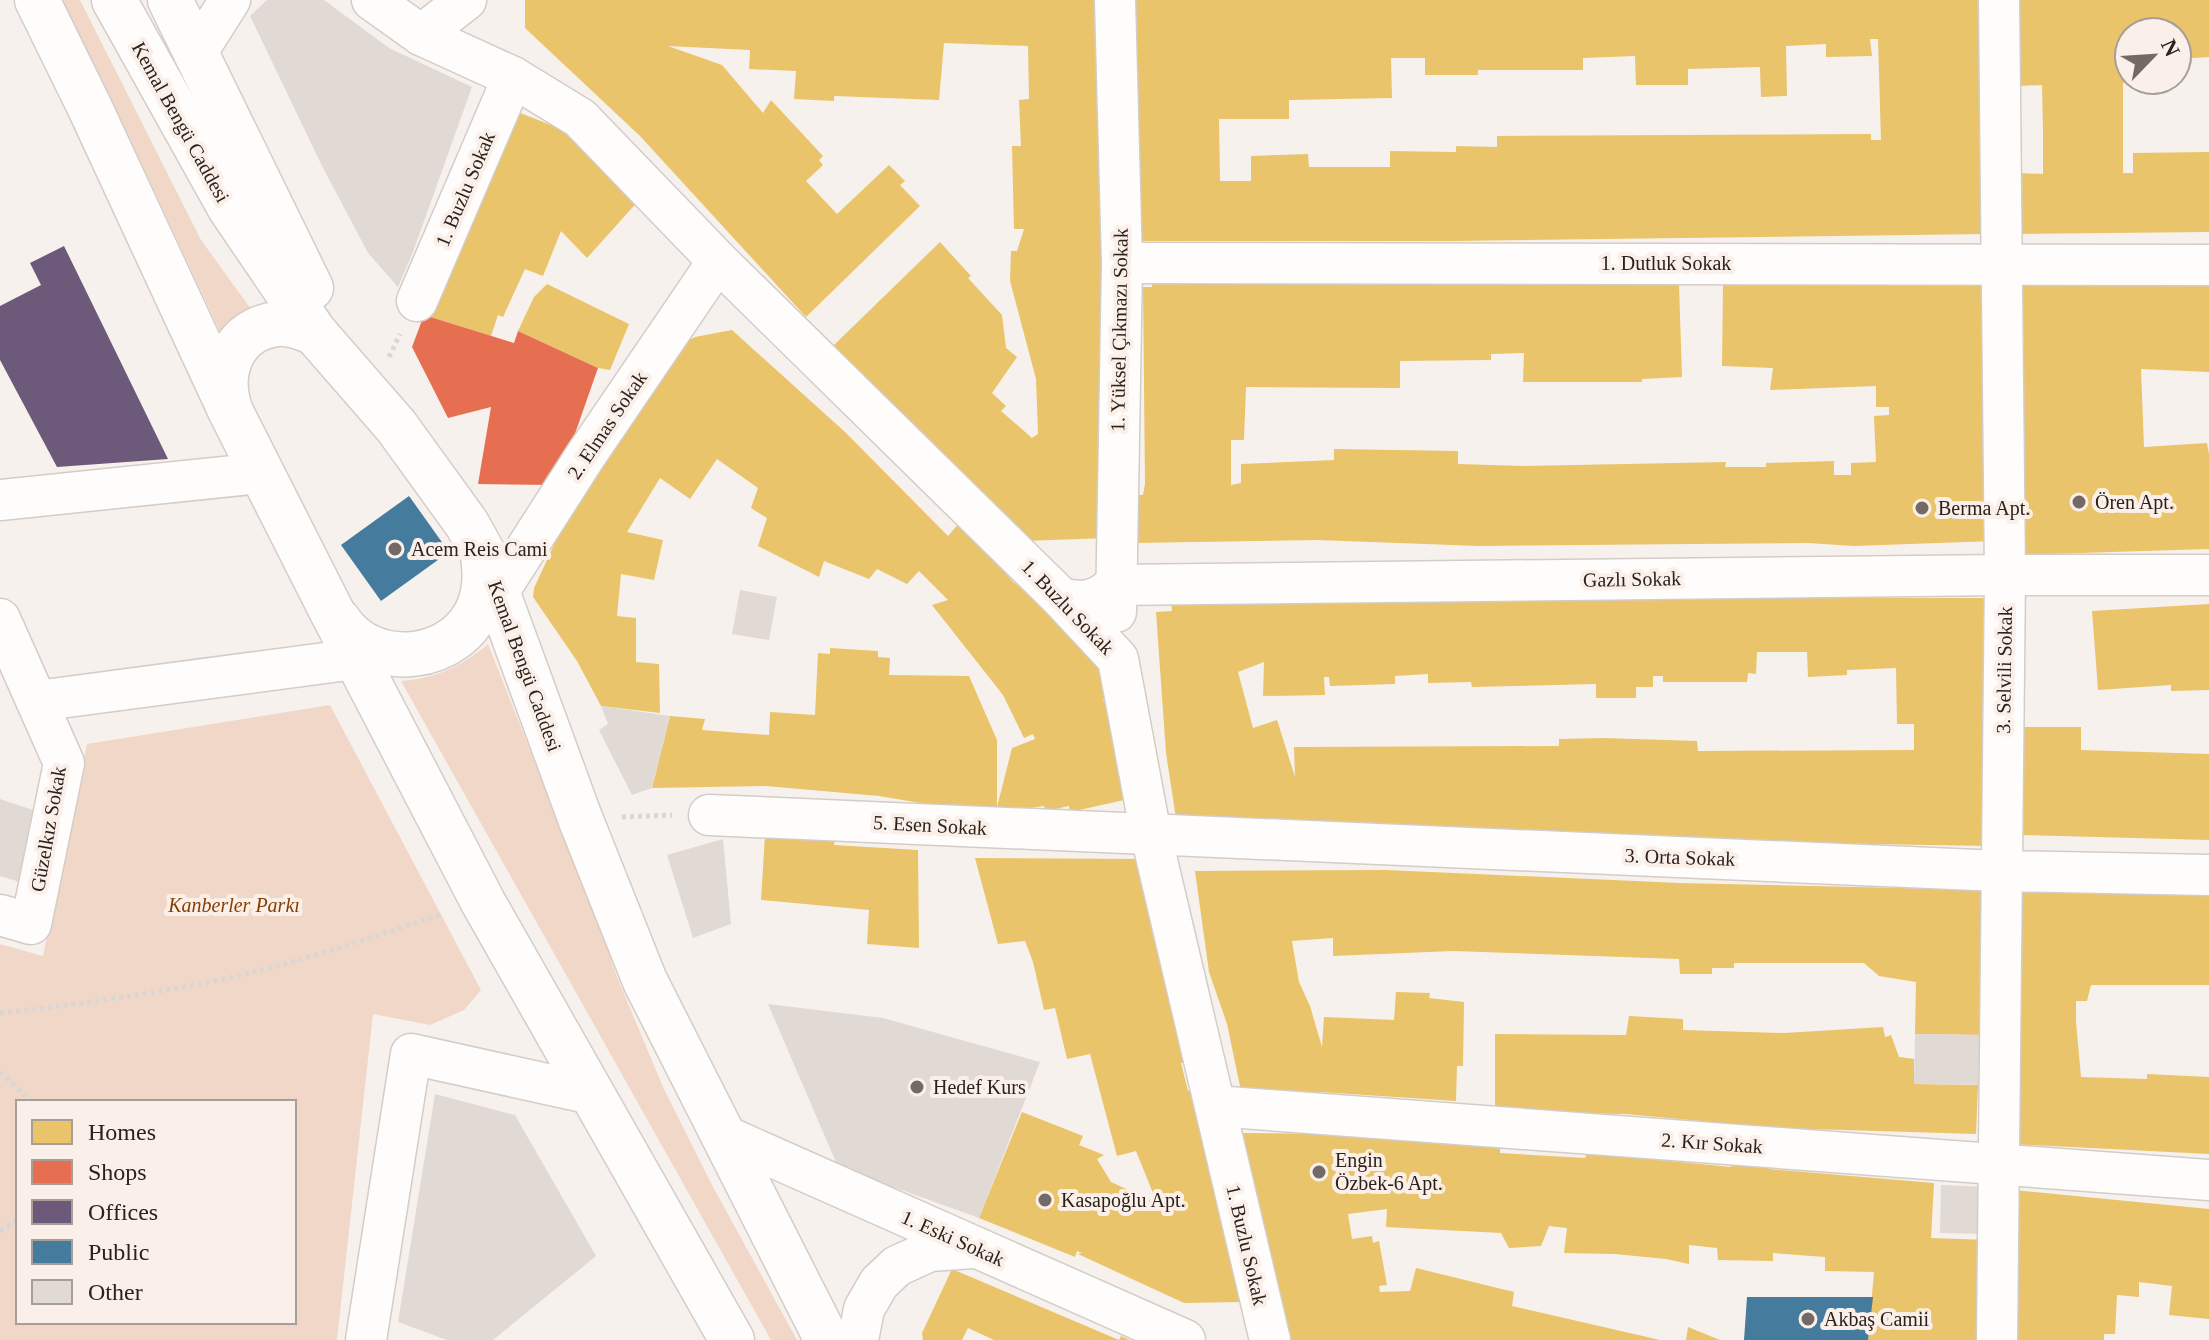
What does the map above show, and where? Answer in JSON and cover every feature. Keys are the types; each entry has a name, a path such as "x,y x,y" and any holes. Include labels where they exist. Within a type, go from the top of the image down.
{"main road":[{"path":"19,0 90,108"},
{"path":"37,0 230,410 329,606 374,657 483,902 732,1340"},
{"name":"Kemal Bengü Caddesi","path":"114,0 230,208 315,333 362,384 467,524 491,572 580,818 645,981 827,1340"},
{"path":"170,0 362,384"},
{"path":"230,410 225,392 225,373 231,355 243,340 259,329 278,324 297,325 315,333"},
{"path":"374,657 418,655 444,645 465,629 480,606 485,580 491,572"}],"street":[{"path":"197,52 230,0"},
{"name":"1. Buzlu Sokak","path":"372,0 421,35 513,77 580,118 718,261 1061,598 1118,659 1151,835 1270,1340"},
{"path":"421,35 466,0"},
{"name":"1. Yüksel Çıkmazı Sokak","path":"1115,0 1122,263 1114,585 1118,659"},
{"name":"3. Selvili Sokak","path":"1997,1340 2005,575 1999,0"},
{"name":"1. Buzlu Sokak","path":"417,301 513,77"},
{"name":"2. Elmas Sokak","path":"491,572 586,455 718,261"},
{"name":"1. Dutluk Sokak","path":"1122,263 2209,265"},
{"path":"0,500 261,473"},
{"name":"Gazlı Sokak","path":"1061,598 1076,602 1091,599 1103,596 1114,585 2209,575"},
{"name":"Güzelkız Sokak","path":"0,619 64,763 31,924 0,915"},
{"path":"37,701 374,657"},
{"name":"5. Esen Sokak","path":"709,815 1151,835"},
{"name":"3. Orta Sokak","path":"1151,835 2000,871 2209,875"},
{"path":"366,1340 411,1054 592,1094"},
{"name":"2. Kır Sokak","path":"1215,1106 2209,1180"},
{"name":"1. Eski Sokak","path":"723,1135 1185,1340"},
{"path":"858,1340 864,1309 879,1283 897,1266 930,1251 973,1248"}],"path":[{"path":"362,384 417,301"},
{"path":"580,818 709,815"},
{"path":"0,1013 94,1003 221,980 334,949 483,902"},
{"path":"0,1072 30,1100"}],"green space":[{"path":"61,0 80,0 201,240 261,323 225,342 113,102"},
{"path":"488,644 663,1087 712,1185 797,1340 771,1340 401,681 448,670"},
{"name":"Kanberler Parkı","path":"330,705 481,990 464,1010 430,1025 373,1014 337,1340 0,1340 0,944 43,956 87,744"}],"building: Homes":[{"path":"525,0 1106,0 1108,538 1023,541 834,345 940,242 1002,315 1006,348 1017,357 992,393 1006,406 1001,411 1032,438 1038,434 1036,379 1010,281 1011,251 1017,251 1024,229 1014,229 1012,146 1021,146 1019,100 1029,99 1028,46 944,43 939,100 834,96 834,101 794,99 796,71 749,69 750,50 668,46 722,65 763,113 771,100 823,156 819,160 823,165 806,181 837,214 889,165 905,181 900,185 920,206 806,317 640,136 525,28"},
{"path":"1134,0 1983,0 1987,234 1455,241 1135,241","holes":["1870,39 1878,39 1881,140 1871,140 1871,134 1497,136 1497,147 1456,146 1456,152 1390,151 1390,167 1309,167 1308,154 1251,156 1251,181 1220,181 1219,119 1289,119 1289,100 1392,98 1391,58 1425,58 1425,75 1478,75 1478,70 1583,70 1583,58 1635,56 1636,85 1688,85 1688,69 1760,67 1761,97 1787,96 1786,46 1826,44 1826,57 1872,56"]},
{"path":"2018,0 2209,0 2209,57 2193,58 2193,16 2113,16 2113,96 2123,96 2123,173 2133,173 2133,153 2209,152 2209,232 2019,234 2018,173 2043,174 2043,130 2042,85 2019,86"},
{"path":"302,9 385,57 332,148 275,37"},
{"path":"400,91 414,95 425,93 456,106 454,114 458,116 449,143 434,140 429,156 434,158 422,185 430,189 418,218 383,204 387,194 376,189 378,182 365,176 375,156 370,152 382,127 387,128 388,122 385,120 392,97 397,99"},
{"path":"510,109 571,133 641,198 587,258 561,231 543,276 525,269 503,317 498,315 491,336 424,315"},
{"path":"1152,279 1437,285 1679,284 1682,377 1642,379 1642,382 1523,382 1524,353 1491,354 1491,360 1400,361 1400,388 1246,387 1244,440 1231,440 1231,485 1241,483 1241,464 1334,460 1334,449 1458,451 1458,464 1523,466 1726,462 1725,467 1766,467 1766,463 1834,461 1834,475 1851,475 1851,463 1876,462 1874,416 1889,415 1889,407 1876,407 1876,386 1770,390 1773,368 1722,366 1723,283 1985,279 1994,541 1854,546 1808,543 1479,546 1317,540 1136,543 1134,495 1143,495 1145,484 1143,287 1152,287"},
{"path":"2209,280 2209,372 2141,369 2144,447 2207,443 2209,549 2015,555 2007,282"},
{"path":"547,284 629,324 610,370 598,368 518,331 534,297"},
{"path":"69,291 139,442 129,446 125,438 104,448 100,438 67,453 6,320"},
{"path":"732,330 845,432 948,536 962,520 1013,582 1079,627 1107,684 1101,687 1106,698 1103,700 1105,703 1112,700 1138,797 1070,812 1069,806 1046,811 1044,806 1002,812 997,807 1012,748 1035,739 1033,734 1024,738 1003,695 932,605 948,600 919,571 907,584 877,569 869,579 824,561 819,577 758,546 767,518 751,508 758,488 717,459 690,499 660,478 627,532 663,540 654,580 621,574 617,616 636,618 636,662 659,664 660,713 601,706 577,661 533,597 534,588 566,519 668,350 695,337"},
{"path":"1653,594 1996,598 1990,846 1177,825 1166,753 1156,612 1172,611 1171,601","holes":["1757,652 1807,652 1808,677 1847,675 1847,670 1896,668 1897,724 1914,724 1914,750 1698,751 1697,741 1603,738 1559,739 1559,746 1294,747 1295,777 1277,720 1253,728 1238,672 1264,662 1263,696 1325,695 1324,677 1329,677 1330,686 1395,684 1395,676 1428,674 1428,683 1471,682 1472,687 1596,684 1596,698 1636,698 1636,687 1653,687 1653,676 1663,676 1663,682 1747,682 1748,673 1756,674"]},
{"path":"2209,604 2209,690 2171,691 2171,685 2098,690 2092,611"},
{"path":"830,648 878,651 878,657 890,658 889,675 969,676 997,740 997,807 944,807 879,796 766,786 652,788 670,716 705,719 702,730 769,735 770,712 815,715 818,653 830,654"},
{"path":"2023,727 2081,727 2081,750 2209,754 2209,840 2022,835"},
{"path":"765,835 835,840 834,845 918,850 919,948 867,944 869,910 761,900"},
{"path":"975,858 1144,859 1188,1061 1181,1063 1188,1091 1193,1089 1242,1302 1184,1303 1078,1254 1082,1253 1077,1251 1075,1257 979,1218 1022,1112 1083,1136 1079,1145 1104,1155 1097,1159 1111,1182 1157,1203 1136,1151 1117,1156 1090,1054 1067,1059 1055,1008 1044,1010 1025,941 998,944"},
{"path":"1386,870 1679,883 1993,890 1990,976 1981,976 1981,1035 1915,1034 1916,982 1879,976 1864,963 1734,963 1734,968 1712,968 1712,974 1680,974 1679,959 1453,951 1333,956 1333,938 1292,941 1299,982 1322,1047 1324,1017 1394,1020 1396,992 1430,993 1429,998 1464,1002 1463,1066 1457,1066 1456,1101 1320,1092 1241,1091 1227,1024 1209,972 1195,871"},
{"path":"2015,891 2209,895 2209,985 2091,985 2087,1001 2076,1001 2076,1022 2081,1077 2147,1079 2147,1074 2209,1077 2209,1154 2011,1144"},
{"path":"1629,1016 1683,1019 1683,1030 1784,1033 1883,1027 1885,1037 1891,1035 1899,1057 1914,1059 1914,1084 1978,1085 1976,1134 1778,1128 1495,1106 1495,1034 1626,1035"},
{"path":"853,1028 1015,1082 985,1169 871,1130 873,1109 865,1078 851,1073 858,1052 846,1047"},
{"path":"1240,1133 1332,1134 1500,1144 1500,1153 1585,1158 1587,1153 1731,1167 1731,1158 1768,1159 1769,1169 1934,1183 1931,1238 1989,1240 1986,1340 1868,1340 1874,1272 1825,1271 1825,1257 1773,1253 1773,1261 1718,1260 1717,1248 1689,1245 1689,1264 1615,1254 1564,1253 1567,1228 1549,1226 1541,1246 1509,1248 1501,1233 1386,1227 1387,1209 1348,1214 1352,1239 1372,1236 1373,1243 1379,1241 1387,1285 1379,1286 1380,1292 1410,1291 1416,1268 1514,1292 1512,1306 1660,1340 1282,1340"},
{"path":"2013,1190 2209,1209 2209,1319 2169,1315 2172,1286 2139,1282 2139,1297 2117,1295 2115,1334 2104,1334 2104,1340 2007,1340"},
{"path":"952,1269 1119,1340 994,1340 968,1328 962,1340 923,1340 922,1333"},
{"path":"1688,1327 1720,1340 1686,1340"}],"building: Shops":[{"path":"424,315 514,343 518,331 598,368 557,485 478,484 491,407 448,418 412,347"}],"building: Offices":[{"path":"64,246 168,459 57,467 0,360 0,306 41,285 30,263"}],"building: Public":[{"name":"Acem Reis Cami","path":"409,496 449,552 381,601 341,545"},
{"name":"Akbaş Camii","path":"1747,1297 1873,1297 1868,1340 1744,1340"}],"building: Other":[{"path":"267,0 324,0 389,48 472,87 398,287 368,253 322,166 250,16"},
{"path":"740,590 777,597 769,640 732,634"},
{"path":"601,706 670,716 652,788 632,795 599,730 608,724"},
{"path":"0,799 33,810 23,883 0,876"},
{"path":"723,839 731,924 693,938 667,855"},
{"name":"Hedef Kurs","path":"768,1004 883,1018 1040,1062 979,1218 838,1167"},
{"path":"1915,1034 1995,1035 1995,1085 1914,1084"},
{"path":"435,1094 515,1115 596,1256 493,1340 447,1340 398,1322"},
{"path":"1941,1185 1990,1187 1989,1234 1940,1233"}],"place":[{"name":"Ören Apt.","path":"2079,502"},
{"name":"Berma Apt.","path":"1922,508"},
{"name":"Acem Reis Cami","path":"395,549"},
{"name":"Hedef Kurs","path":"917,1087"},
{"name":"Engin Özbek-6 Apt.","path":"1319,1172"},
{"name":"Kasapoğlu Apt.","path":"1045,1200"},
{"name":"Akbaş Camii","path":"1808,1319"}]}
